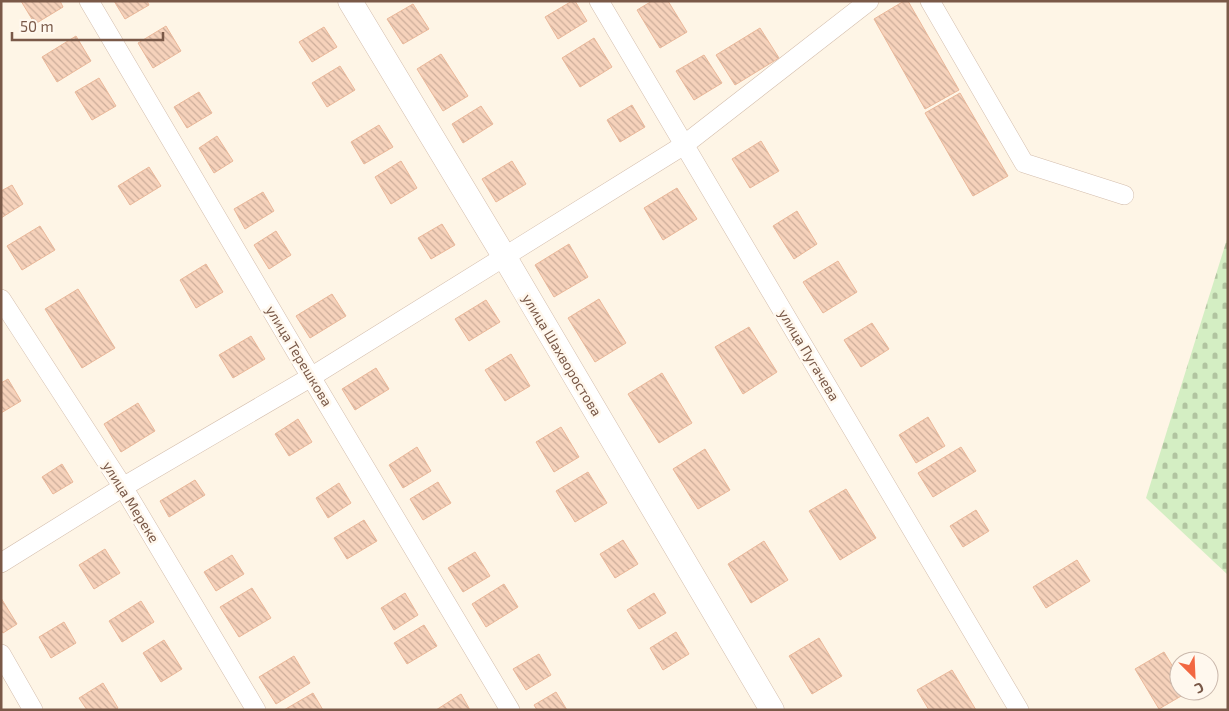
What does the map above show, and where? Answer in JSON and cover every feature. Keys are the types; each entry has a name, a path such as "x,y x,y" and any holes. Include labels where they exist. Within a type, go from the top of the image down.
{"street":[{"name":"улица Терешкова","path":"89,1 510,710"},
{"name":"улица Шахворостова","path":"350,1 504,256 772,710"},
{"name":"улица Пугачева","path":"599,1 1019,710"},
{"path":"1,563 123,487 311,377 684,145 869,1"},
{"path":"930,1 1024,163 1124,195"},
{"name":"улица Мереке","path":"1,299 123,487 256,710"},
{"path":"1,654 32,710"}],"green space":[{"path":"1228,236 1228,575 1146,498"}],"building":[{"path":"21,1 60,1 63,7 35,24"},
{"path":"114,1 147,1 149,5 125,19"},
{"path":"575,1 587,21 558,39 545,17"},
{"path":"652,1 668,1 687,32 660,48 637,10"},
{"path":"904,1 908,1 959,90 925,109 874,19"},
{"path":"413,4 429,29 403,44 387,19"},
{"path":"166,26 181,51 153,68 138,43"},
{"path":"324,27 337,47 312,62 299,42"},
{"path":"760,28 779,58 735,85 716,55"},
{"path":"76,36 91,61 57,82 42,57"},
{"path":"594,38 612,67 580,87 562,58"},
{"path":"441,54 468,96 443,111 417,69"},
{"path":"704,55 722,83 694,100 676,71"},
{"path":"340,66 355,90 327,107 312,83"},
{"path":"99,78 116,106 92,120 75,92"},
{"path":"199,92 212,113 187,128 174,107"},
{"path":"960,93 1008,176 973,196 925,113"},
{"path":"632,105 645,127 620,142 607,120"},
{"path":"481,106 493,124 463,143 452,124"},
{"path":"379,125 393,147 364,164 351,142"},
{"path":"217,136 233,161 214,173 199,148"},
{"path":"761,141 779,171 750,188 732,159"},
{"path":"401,161 417,188 391,204 375,177"},
{"path":"512,161 526,184 496,202 482,179"},
{"path":"149,167 161,186 130,205 118,186"},
{"path":"12,185 23,204 1,218 1,191"},
{"path":"677,188 697,219 663,240 644,208"},
{"path":"263,192 274,211 245,229 234,209"},
{"path":"797,211 817,244 794,259 773,226"},
{"path":"442,224 455,245 431,259 418,238"},
{"path":"40,226 55,250 22,270 7,246"},
{"path":"276,231 291,255 269,269 254,245"},
{"path":"569,244 588,277 554,297 535,265"},
{"path":"838,261 857,292 823,313 803,282"},
{"path":"206,264 223,292 196,308 180,280"},
{"path":"78,289 115,348 82,368 45,309"},
{"path":"332,294 346,316 310,338 296,316"},
{"path":"599,299 626,343 595,362 568,318"},
{"path":"486,300 500,322 469,341 455,319"},
{"path":"872,323 889,349 861,367 844,340"},
{"path":"749,327 777,372 743,394 715,347"},
{"path":"251,336 265,359 233,378 219,355"},
{"path":"511,354 530,386 505,401 485,370"},
{"path":"376,368 389,389 355,410 342,389"},
{"path":"662,373 692,423 659,443 628,394"},
{"path":"8,379 21,401 1,413 1,383"},
{"path":"138,403 155,431 121,452 104,424"},
{"path":"928,417 945,446 916,463 899,435"},
{"path":"298,419 312,442 289,456 275,434"},
{"path":"561,427 579,457 554,472 536,442"},
{"path":"417,447 431,471 403,488 389,465"},
{"path":"961,447 976,471 933,497 918,473"},
{"path":"705,449 730,490 698,509 673,469"},
{"path":"62,464 73,482 53,494 42,477"},
{"path":"588,472 607,503 575,522 556,491"},
{"path":"195,480 205,495 169,517 160,501"},
{"path":"438,482 451,503 423,520 410,499"},
{"path":"339,483 351,503 328,518 316,498"},
{"path":"846,489 876,538 840,560 809,511"},
{"path":"976,510 989,531 963,547 950,526"},
{"path":"364,520 377,541 347,559 334,538"},
{"path":"623,540 638,564 615,578 600,554"},
{"path":"764,541 788,580 751,603 728,564"},
{"path":"105,549 120,573 94,589 79,565"},
{"path":"475,552 490,576 463,592 448,568"},
{"path":"232,555 244,574 216,591 204,572"},
{"path":"1077,560 1090,581 1046,608 1033,587"},
{"path":"504,584 518,607 486,627 472,604"},
{"path":"252,588 271,618 239,637 220,607"},
{"path":"405,593 418,615 394,630 381,608"},
{"path":"654,593 666,613 639,629 627,610"},
{"path":"1,598 17,624 3,633 1,630"},
{"path":"141,601 154,622 122,642 109,621"},
{"path":"64,622 76,643 51,658 39,637"},
{"path":"424,625 437,646 407,664 394,643"},
{"path":"676,632 689,654 663,670 650,648"},
{"path":"819,638 842,676 812,694 789,656"},
{"path":"164,640 182,669 161,682 143,653"},
{"path":"1164,652 1169,660 1169,701 1173,701 1159,709 1135,669"},
{"path":"539,654 551,675 526,690 513,669"},
{"path":"294,656 310,683 276,704 259,677"},
{"path":"952,670 976,710 929,710 917,690"},
{"path":"103,683 118,708 115,710 87,710 79,698"},
{"path":"556,692 567,710 537,710 534,705"},
{"path":"313,693 323,710 284,710"},
{"path":"461,694 470,710 436,710"}]}
